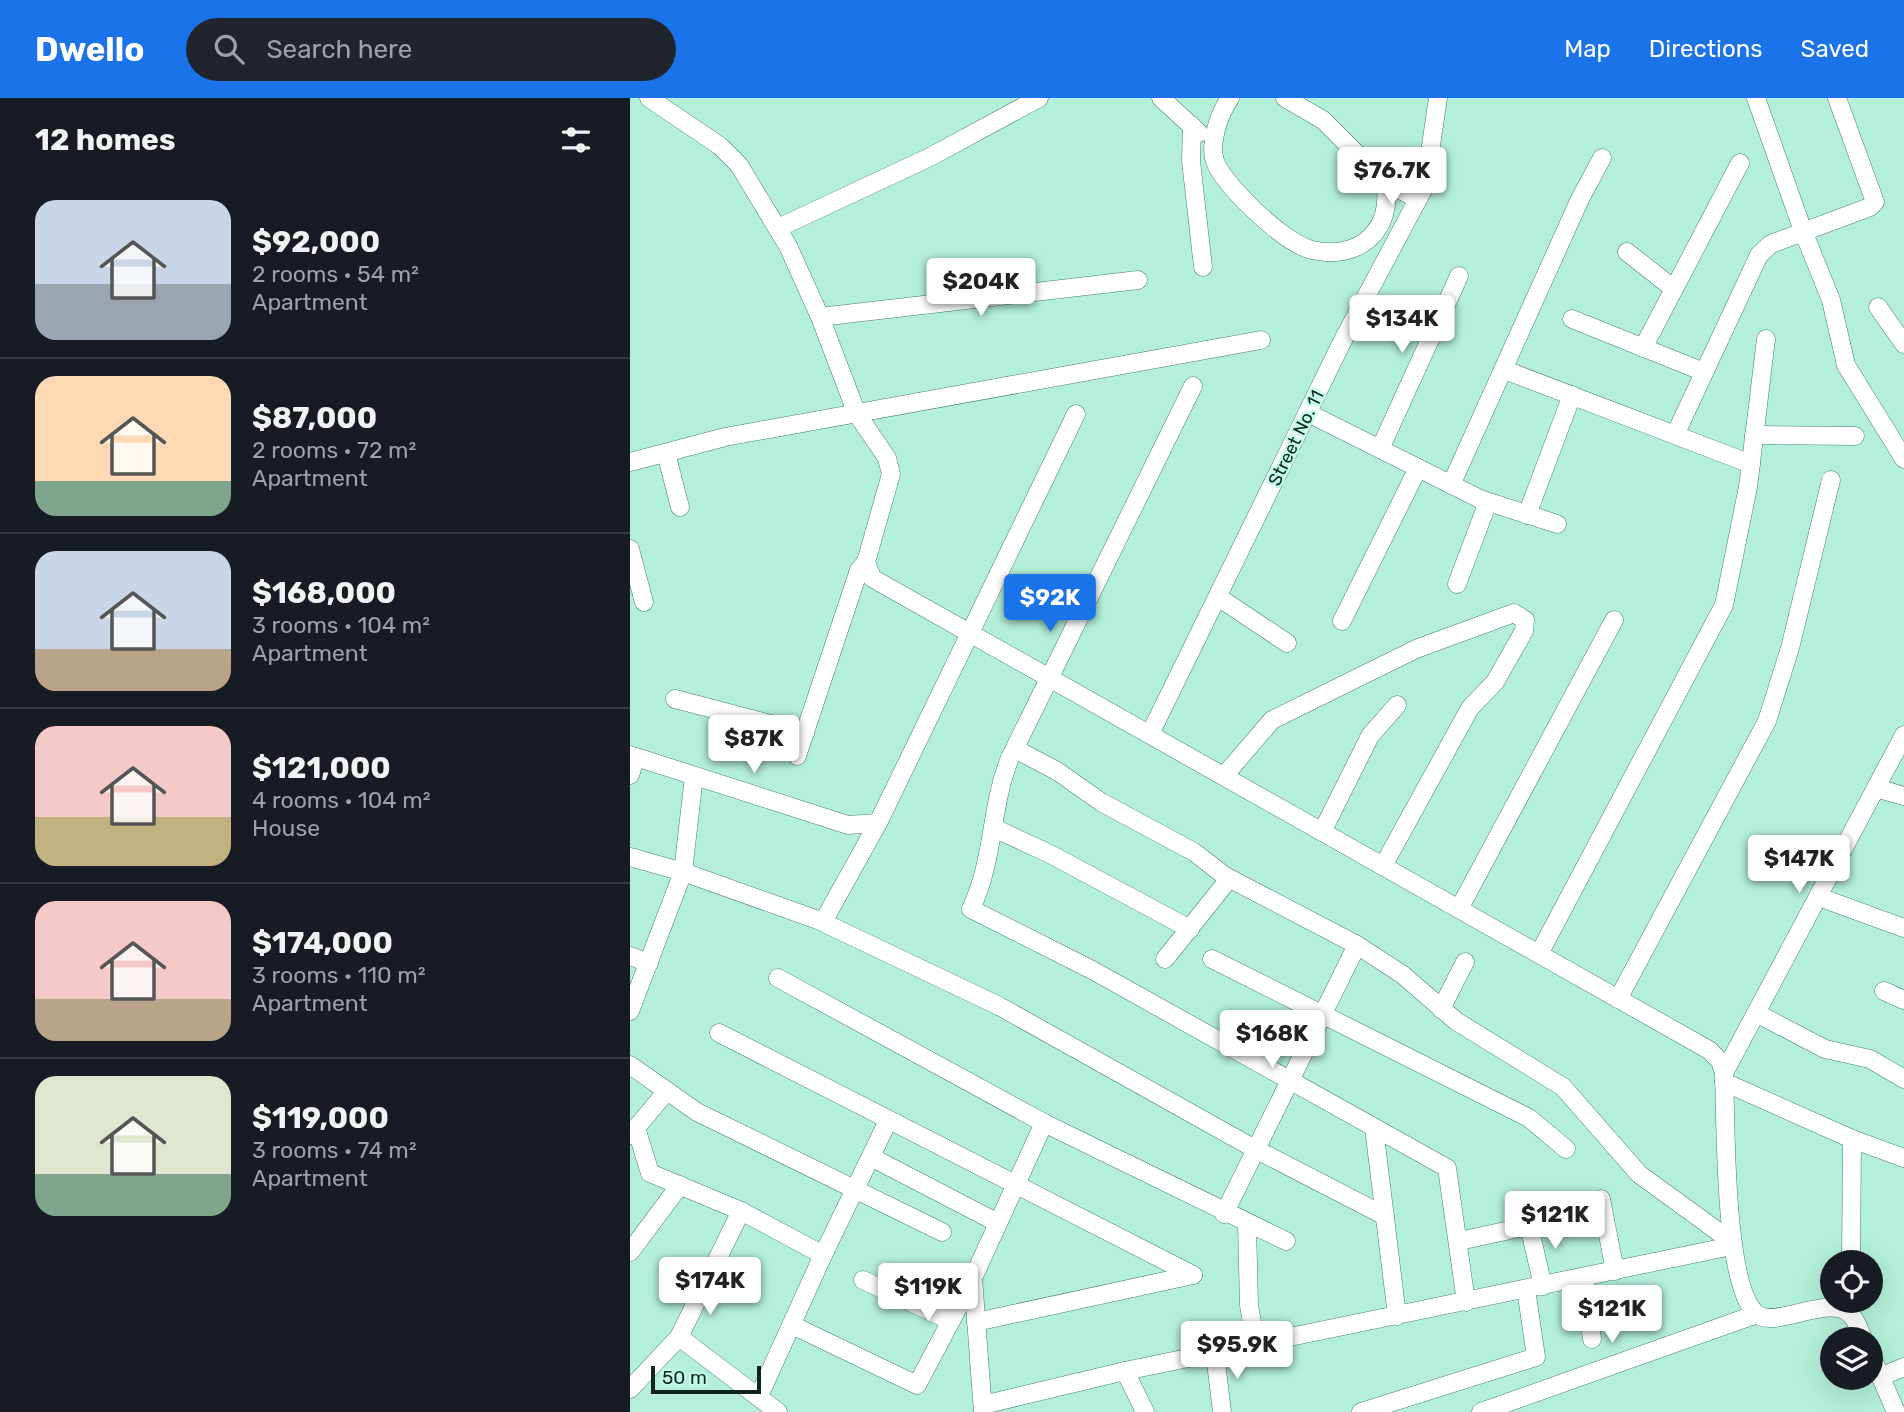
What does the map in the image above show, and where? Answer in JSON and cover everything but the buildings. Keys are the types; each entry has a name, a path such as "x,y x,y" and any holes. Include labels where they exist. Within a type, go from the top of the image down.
{"street":[{"path":"649,98 730,154 778,228 820,317 857,414 887,457 891,474 866,562 859,570 797,756"},
{"path":"778,228 930,157 1039,98"},
{"path":"1161,98 1213,147"},
{"path":"1230,98 1222,110 1213,147 1216,164 1240,194 1279,232 1311,250 1351,250 1370,241 1384,214 1388,197 1385,182"},
{"path":"1285,98 1323,120 1385,182 1418,199"},
{"name":"Street No. 11","path":"1150,734 1308,412 1418,199 1428,174 1438,98"},
{"path":"1756,98 1803,231 1831,300 1846,365 1904,459"},
{"path":"1675,435 1759,255 1771,244 1870,207 1875,202 1837,98"},
{"path":"1192,126 1191,161 1203,267"},
{"path":"1451,485 1580,199 1602,158"},
{"path":"1643,348 1740,163"},
{"path":"1627,252 1674,289"},
{"path":"1380,449 1459,276"},
{"path":"820,317 1138,280"},
{"path":"1878,307 1904,344"},
{"path":"1572,319 1704,372"},
{"path":"1539,954 1724,605 1751,464 1766,339"},
{"path":"630,462 725,437 1261,340"},
{"path":"1504,369 1751,464"},
{"path":"1192,386 1003,777 988,867 971,909 1094,971 1447,1168 1466,1301"},
{"path":"1527,515 1572,395"},
{"path":"1308,412 1488,502 1557,524"},
{"path":"822,922 878,823 968,632 1076,414"},
{"path":"1754,435 1855,436"},
{"path":"666,453 680,507"},
{"path":"1342,621 1418,468"},
{"path":"1618,999 1767,721 1790,648 1831,480"},
{"path":"1457,584 1488,502"},
{"path":"630,549 644,602"},
{"path":"866,562 872,578 1709,1050 1720,1061 1724,1078 1731,1241 1749,1304 1757,1314 1766,1319 1820,1310"},
{"path":"1218,597 1287,643"},
{"path":"1224,776 1272,720 1416,649 1514,613 1525,620 1524,631 1494,681 1470,708 1383,866"},
{"path":"1459,909 1614,620"},
{"path":"676,699 805,733"},
{"path":"1322,832 1370,736 1397,705"},
{"path":"1724,1078 1904,735"},
{"path":"1015,749 1057,771 1101,802 1194,852 1229,879 1357,945 1403,975 1456,1021 1563,1087 1639,1174 1731,1241"},
{"path":"630,775 633,756 848,825 878,823"},
{"path":"630,1011 683,872 694,776"},
{"path":"1877,788 1904,796"},
{"path":"994,828 1064,861 1190,929"},
{"path":"630,856 822,922 999,1006 1255,1149 1385,1216"},
{"path":"1166,959 1229,879"},
{"path":"1819,897 1904,928"},
{"path":"1224,1214 1357,945"},
{"path":"630,956 649,962"},
{"path":"1212,959 1529,1118 1566,1149"},
{"path":"1441,1009 1465,962"},
{"path":"778,978 1044,1123 1224,1214 1286,1241"},
{"path":"1884,991 1904,1000"},
{"path":"1758,1014 1825,1049 1870,1059 1904,1079"},
{"path":"719,1033 1194,1275 976,1322"},
{"path":"630,1065 697,1112 942,1232"},
{"path":"1724,1078 1852,1139 1904,1158"},
{"path":"667,1091 633,1131 650,1173 741,1211 823,1255"},
{"path":"759,1396 888,1121"},
{"path":"792,1325 917,1385 973,1279 1044,1123"},
{"path":"1374,1128 1396,1316"},
{"path":"1851,1250 1852,1139"},
{"path":"870,1157 998,1223"},
{"path":"630,1252 680,1185"},
{"path":"1601,1199 1615,1271"},
{"path":"630,1389 679,1337 741,1211"},
{"path":"1459,1241 1529,1226 1559,1212"},
{"path":"1247,1225 1250,1305 1256,1346"},
{"path":"1362,1412 1536,1357 1535,1287 1529,1226"},
{"path":"973,1279 983,1409 1125,1371 1615,1271 1721,1248 1731,1241"},
{"path":"1584,1277 1592,1339"},
{"path":"863,1280 951,1321"},
{"path":"1481,1412 1757,1314"},
{"path":"679,1337 778,1412"},
{"path":"1214,1354 1222,1412"},
{"path":"1883,1376 1904,1367"},
{"path":"1125,1371 1145,1412"},
{"path":"1883,1384 1896,1412"}]}
